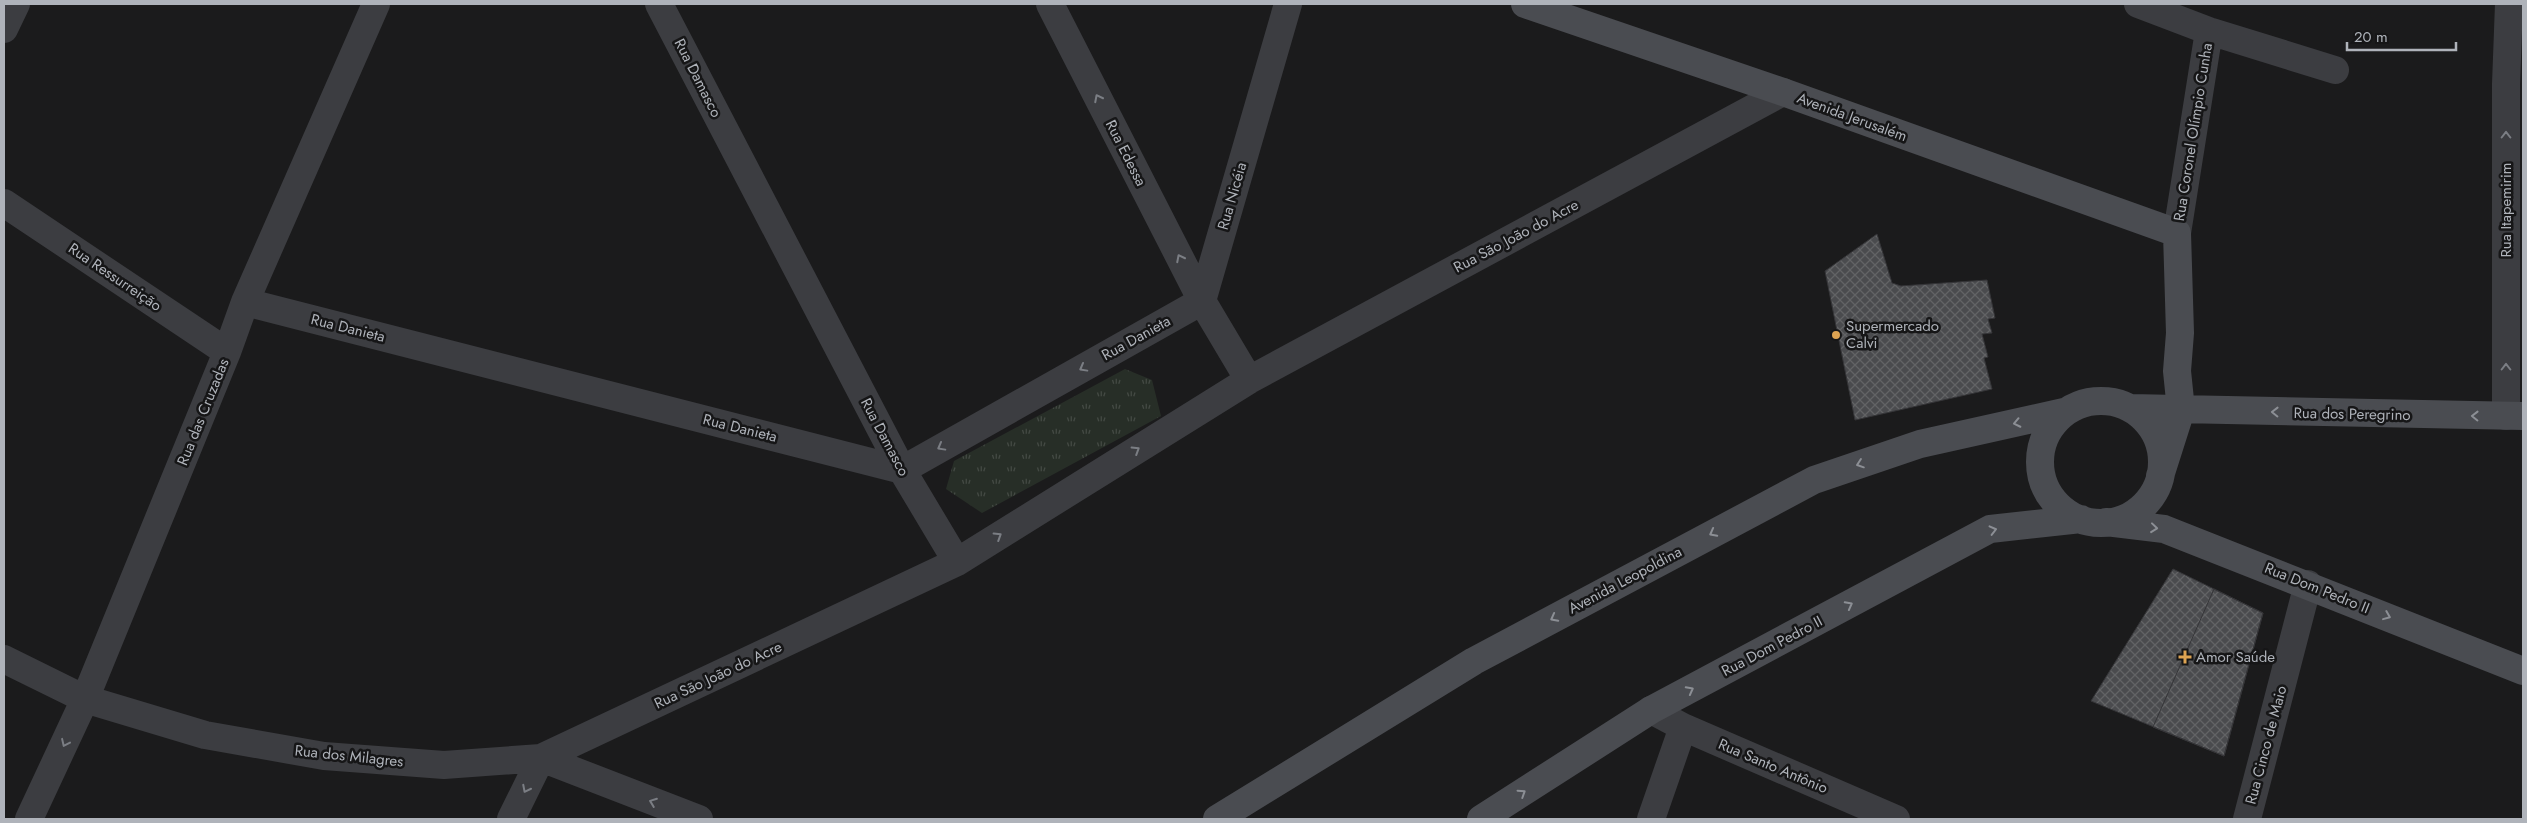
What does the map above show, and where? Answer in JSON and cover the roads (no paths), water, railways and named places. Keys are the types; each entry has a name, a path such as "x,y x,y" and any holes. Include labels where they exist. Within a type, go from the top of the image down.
{"street":[{"path":"4,29 16,4"},
{"name":"Rua das Cruzadas","path":"29,819 86,699 227,352 245,302 376,4"},
{"name":"Rua Damasco","path":"659,4 902,470 957,562"},
{"name":"Rua Edessa","path":"1050,4 1202,301"},
{"name":"Rua Nicéia","path":"1202,301 1288,4"},
{"name":"Avenida Jerusalém","path":"1525,4 1783,92 2178,233"},
{"name":"Rua Coronel Olímpio Cunha","path":"2138,4 2209,31 2336,70"},
{"name":"Rua Itapemirim","path":"2510,4 2515,91 2515,416"},
{"name":"Rua Coronel Olímpio Cunha","path":"2178,233 2209,31"},
{"name":"Rua São João do Acre","path":"1249,380 1783,92"},
{"name":"Rua Ressurreição","path":"4,203 227,352"},
{"path":"2160,476 2162,454 2155,432 2148,422 2130,408 2114,402 2096,400 2085,402 2064,412 2056,420 2043,440 2039,462 2043,483 2055,502 2093,521 2127,517 2136,512 2152,496 2160,476 2181,410 2178,371 2180,333 2178,233"},
{"path":"957,562 1249,380 1202,301"},
{"name":"Rua Danieta","path":"245,302 902,470 1202,301"},
{"name":"Rua dos Peregrino","path":"2130,408 2515,416"},
{"name":"Avenida Leopoldina","path":"1218,819 1474,661 1814,480 1920,444 2064,412"},
{"name":"Rua Dom Pedro II","path":"1481,819 1651,710 1990,529 2093,521 2164,529 2308,584 2523,671"},
{"name":"Rua São João do Acre","path":"541,758 957,562"},
{"name":"Rua Cinco de Maio","path":"2247,819 2308,584"},
{"name":"Rua dos Milagres","path":"4,659 86,699 205,735 324,756 444,765 541,758 699,819"},
{"name":"Rua Santo Antônio","path":"1651,710 1683,727 1896,819"},
{"path":"1650,819 1683,727"},
{"path":"511,819 541,758"}],"place":[{"name":"Supermercado Calvi","path":"1836,335"},
{"name":"Amor Saúde","path":"2185,657"}]}
